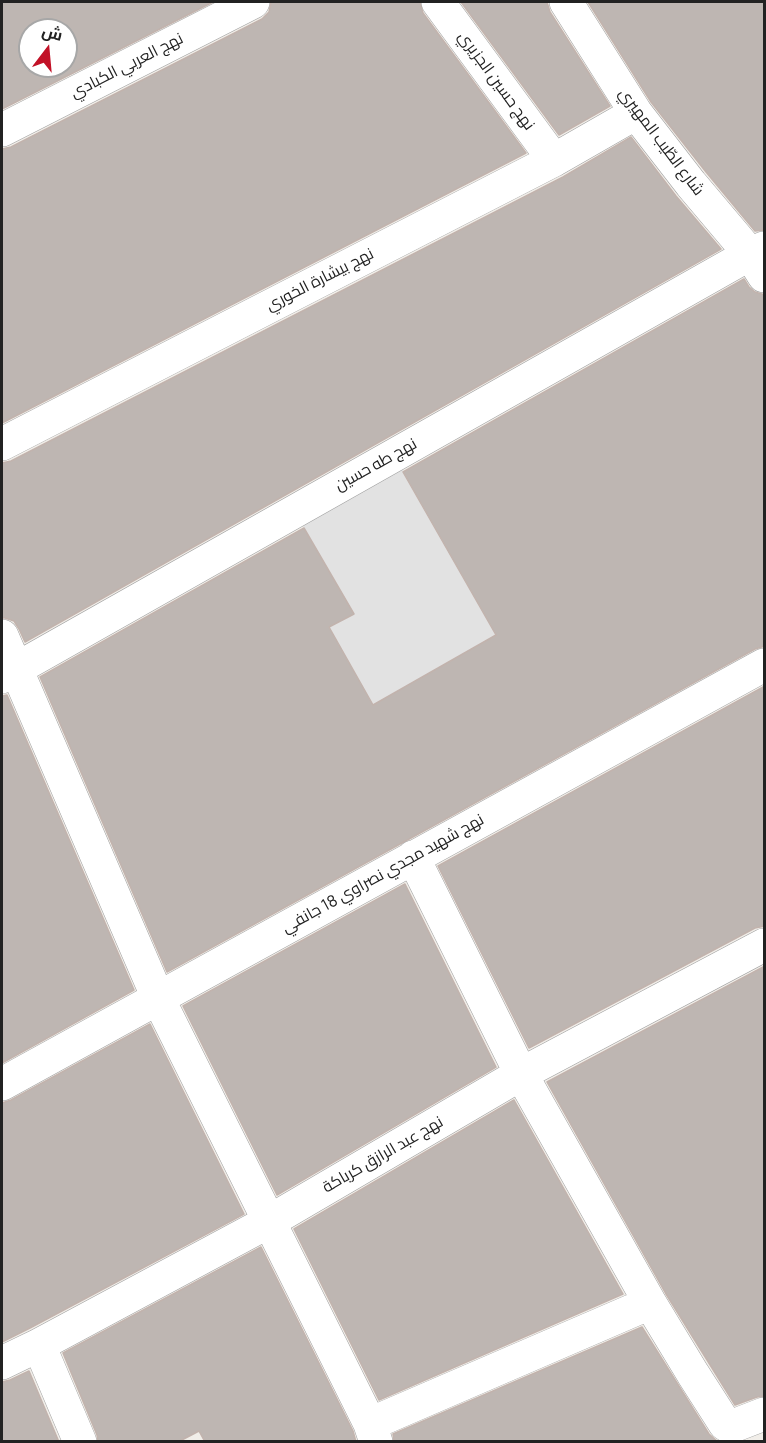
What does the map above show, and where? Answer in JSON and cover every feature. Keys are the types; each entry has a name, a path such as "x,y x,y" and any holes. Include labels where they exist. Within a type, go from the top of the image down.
{"street":[{"name":"نهج العربي الكبادي","path":"2,130 253,2"},
{"name":"نهج حسين الجزيري","path":"438,2 554,160"},
{"name":"شارع الطّيب المهيري","path":"566,2 636,113 691,184 760,259"},
{"name":"نهج بيشارة الخوري","path":"2,444 554,160 636,113"},
{"name":"نهج طه حسين","path":"8,673 760,259"},
{"path":"2,636 8,673 158,998 373,1433 650,1303"},
{"name":"نهج شهيد مجدي نصراوي 18 جانفي","path":"2,1084 765,665"},
{"path":"413,857 521,1074 650,1303 693,1374 725,1424 733,1426 765,1414"},
{"name":"نهج عبد الرازق كرباكة","path":"2,1363 270,1221 521,1074 765,945"},
{"path":"39,1345 80,1442"}],"shaded area":[{"path":"396,458 496,635 373,705 329,627 353,613 296,514"}],"building":[{"path":"2,2 213,2 78,70 78,18 18,18 18,78 63,78 2,109"},
{"path":"271,2 420,2 423,13 526,153 2,423 2,149 11,147 262,19 269,12"},
{"path":"461,2 547,2 550,12 610,106 559,135"},
{"path":"588,2 765,2 765,230 755,231 651,102"},
{"path":"631,137 676,196 721,249 25,642 14,621 2,618 2,463 11,461 563,177"},
{"path":"744,279 755,292 765,295 765,646 755,649 167,972 40,677 304,528 354,614 329,627 373,705 496,635 403,472"},
{"path":"765,686 765,926 755,928 529,1048 438,866"},
{"path":"7,695 134,990 2,1063 2,696"},
{"path":"405,884 496,1067 277,1195 183,1006"},
{"path":"765,966 765,1396 735,1405 666,1294 547,1082"},
{"path":"150,1024 244,1214 2,1342 2,1103"},
{"path":"514,1100 623,1294 379,1400 294,1229"},
{"path":"261,1247 353,1431 356,1442 205,1442 199,1431 178,1442 98,1442 63,1353"},
{"path":"642,1327 709,1434 718,1442 394,1442 393,1434"},
{"path":"29,1371 59,1442 2,1442 2,1382"}]}
